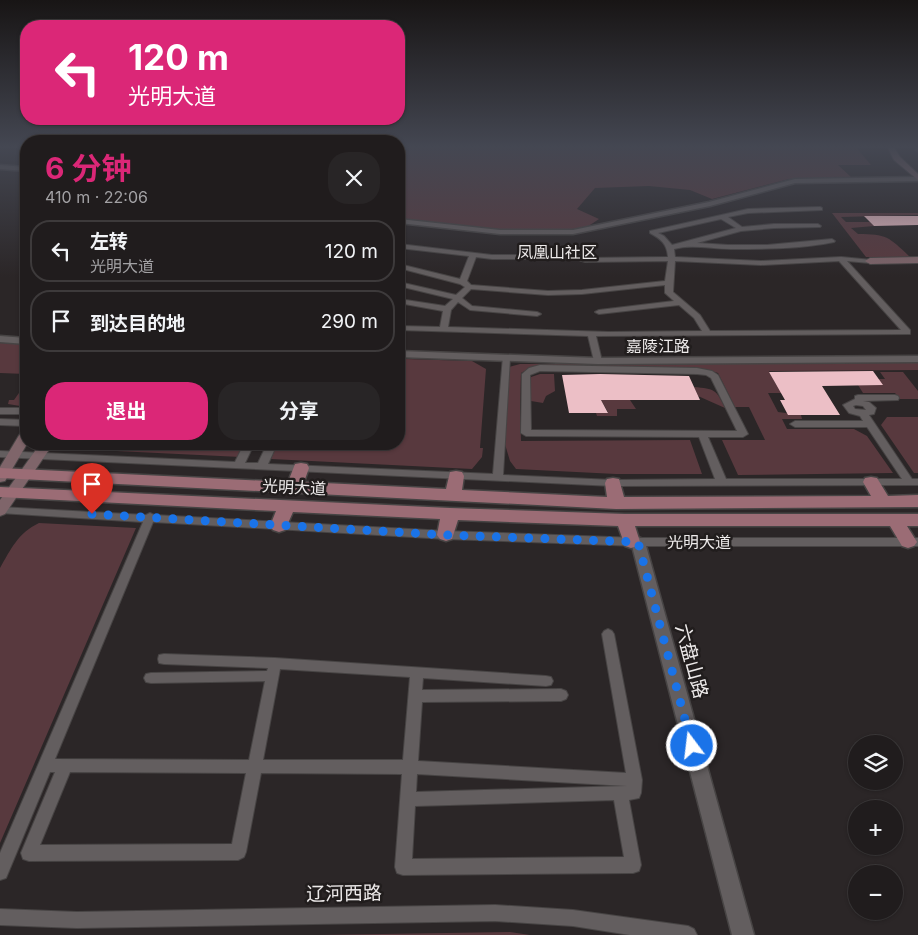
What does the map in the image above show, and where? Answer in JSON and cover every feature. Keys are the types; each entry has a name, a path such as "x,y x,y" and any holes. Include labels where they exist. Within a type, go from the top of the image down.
{"main road":[{"path":"870,261 918,260"},
{"path":"1,475 20,445"},
{"path":"0,510 6,493 25,474 42,450"},
{"path":"294,488 301,468"},
{"name":"光明大道","path":"1,475 25,474 616,503 918,501"},
{"path":"453,495 456,476"},
{"path":"871,482 883,501"},
{"path":"614,483 616,503"},
{"name":"光明大道","path":"6,493 450,514 626,520 918,520"},
{"path":"280,526 287,506"},
{"path":"446,535 450,514"},
{"path":"626,520 634,542"},
{"path":"895,520 913,542"}],"street":[{"path":"405,222 500,232 573,232 710,204 763,190"},
{"path":"707,333 697,317 669,293 668,283 672,259 670,248 663,237 652,232 771,207 820,209"},
{"path":"723,216 741,229"},
{"path":"670,248 741,229 774,226 818,226"},
{"path":"687,244 767,247 832,241"},
{"path":"405,247 492,257 577,257 585,260 672,259 699,262 870,261"},
{"path":"767,247 777,262"},
{"path":"444,329 447,309 458,298 466,284 473,255"},
{"path":"405,328 592,334 907,332 841,260"},
{"path":"405,268 466,284 548,293 582,292 668,283"},
{"path":"405,285 458,298 470,308 537,314"},
{"path":"405,302 447,309"},
{"path":"599,312 681,303"},
{"path":"592,334 598,360"},
{"path":"0,340 20,340"},
{"name":"嘉陵江路","path":"405,354 598,360 918,359"},
{"path":"498,478 506,358"},
{"path":"540,368 697,371 709,373 715,377 743,434 702,434 526,434 526,374 540,368"},
{"path":"895,398 853,398 855,402 849,403 848,407 852,411 863,414 913,482"},
{"path":"0,411 20,411"},
{"path":"0,422 20,424"},
{"path":"795,424 869,424"},
{"path":"702,434 722,483"},
{"path":"239,465 246,450"},
{"path":"262,466 269,450"},
{"name":"光明大道","path":"0,454 614,483 913,482"},
{"name":"光明大道","path":"0,510 446,535 634,542 913,542"},
{"path":"0,872 150,517"},
{"name":"六盘山路","path":"634,542 743,935"},
{"path":"408,799 621,795 634,793 635,780 608,634"},
{"path":"164,659 274,669 417,673 546,681"},
{"path":"65,766 29,853 238,852 274,669"},
{"path":"150,678 274,669"},
{"path":"417,673 403,866 633,865 621,795"},
{"path":"415,696 561,695"},
{"path":"46,765 410,767 635,780"},
{"name":"辽河西路","path":"0,917 76,920 495,913 573,918 688,935"}],"shaded area":[{"path":"405,190 594,190 577,209 599,219 584,229 549,232 487,230 405,220"},
{"path":"686,190 748,190 712,199"},
{"path":"832,213 918,213 918,215 841,217 846,222 870,222 874,226 851,228 858,234 887,238 910,257 866,257"},
{"path":"0,343 20,344 20,374 0,373"},
{"path":"405,359 472,361 486,369 480,448 483,448 482,457 472,469 271,459 275,450 405,450"},
{"path":"918,363 918,370 769,371 777,386 789,386 793,393 768,393 778,412 801,415 802,419 782,419 787,429 854,429 867,436 893,473 738,475 722,440 765,440 749,407 735,407 718,373 700,368 530,368 521,373 520,408 521,441 690,440 702,474 616,474 516,469 510,461 504,441 509,367 520,364"},
{"path":"880,372 903,372 918,391 918,399 900,399 895,393 863,393 858,385 882,385 878,379 885,379"},
{"path":"540,374 554,374 555,391 546,396 543,403 531,401 531,377"},
{"path":"694,387 714,391 725,408 698,396"},
{"path":"20,392 20,406 8,404 9,400 14,400"},
{"path":"601,400 630,400 636,409 617,409 617,416 597,416 596,413 608,412"},
{"path":"887,417 918,417 918,473 914,473 881,425"},
{"path":"95,450 244,450 241,457"},
{"path":"39,523 136,528 0,843 0,568 20,537"},
{"path":"510,932 530,935 317,935"}],"building":[{"path":"864,216 918,216 918,225 874,226"},
{"path":"873,371 883,385 822,386 840,415 788,415 780,400 785,400 769,372"},
{"path":"562,375 689,376 700,400 601,400 608,413 569,413"}],"district":[{"name":"凤凰山社区","path":"557,252"}],"route":[{"path":"92,514 446,535 638,542 692,746"}]}
